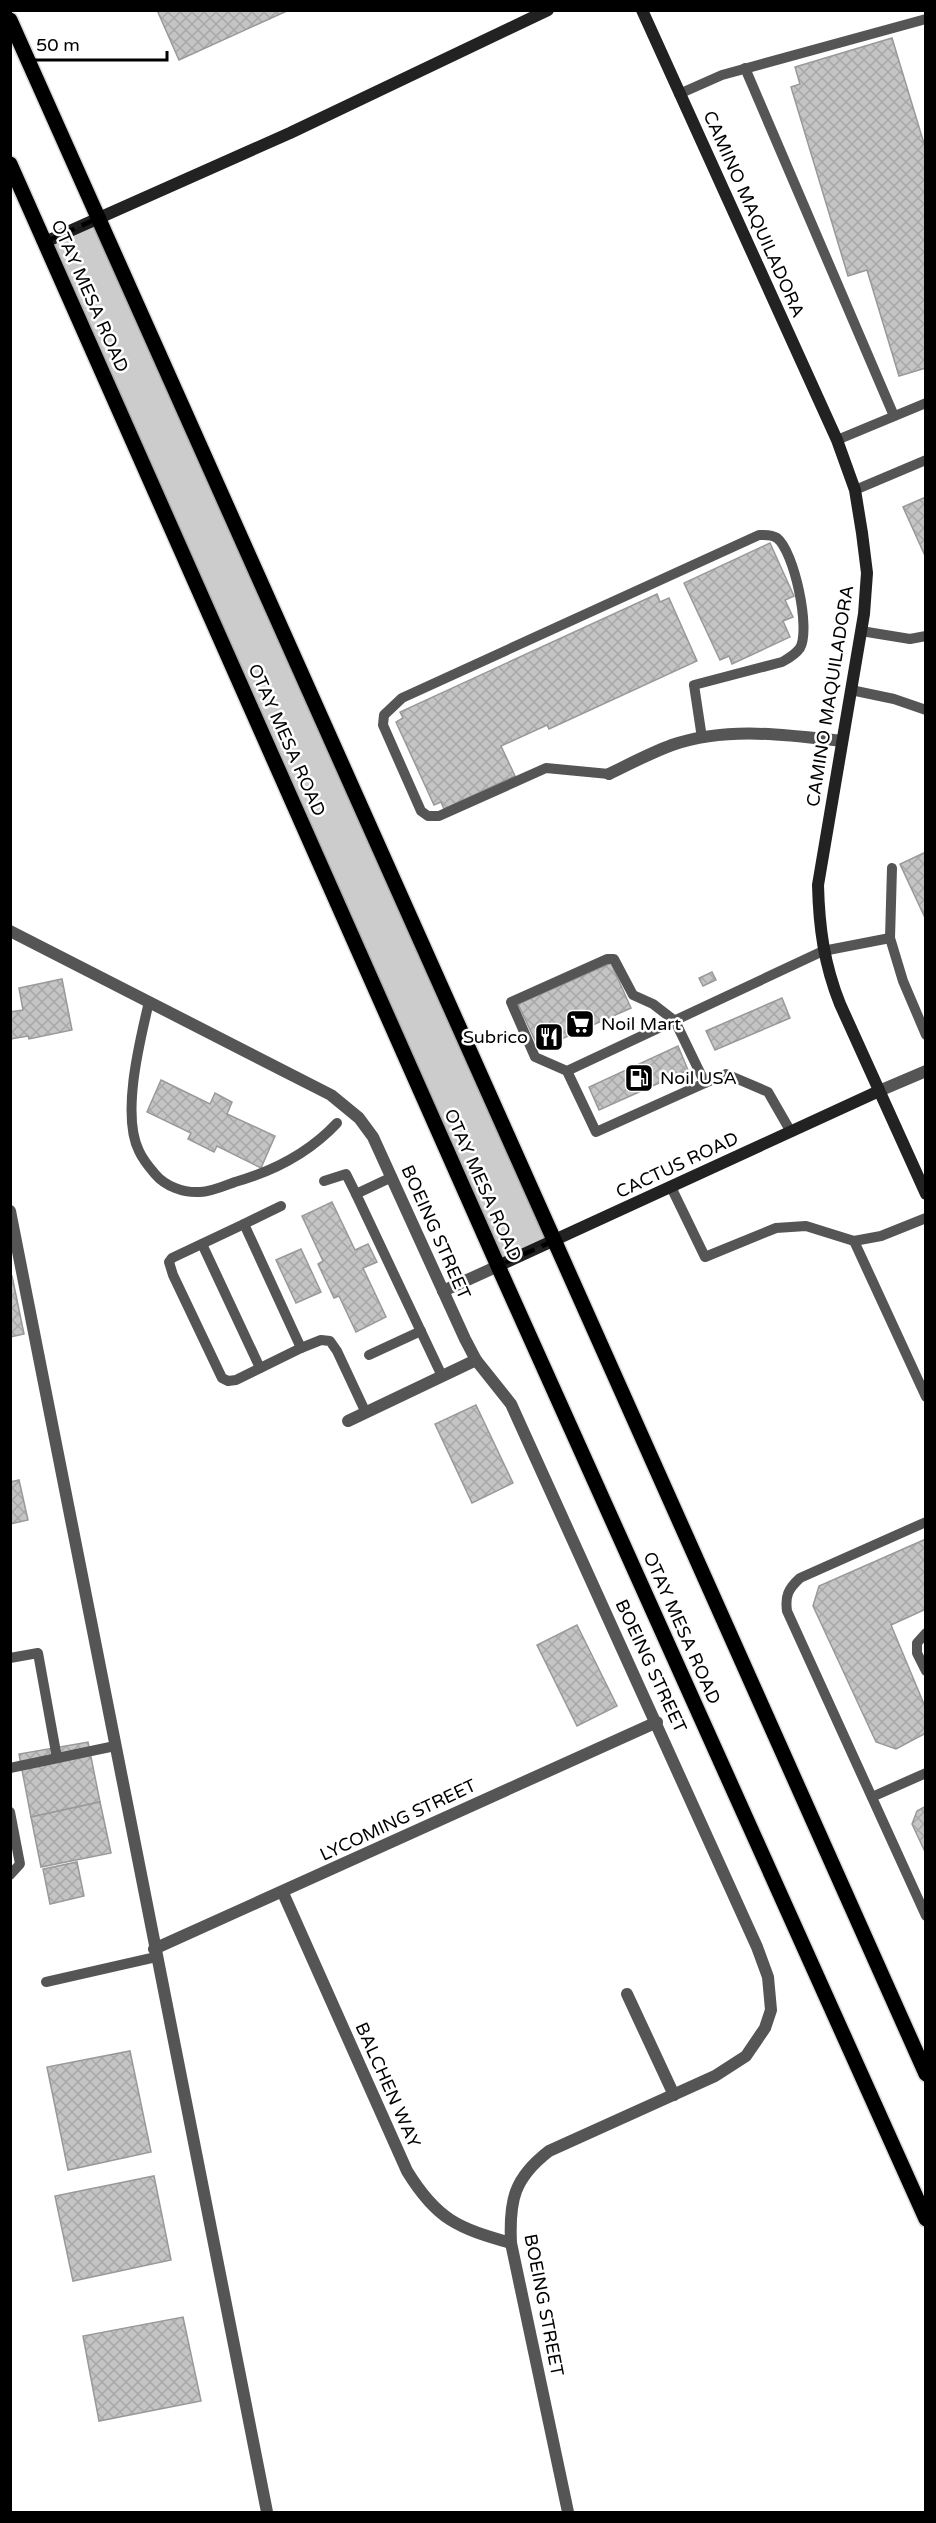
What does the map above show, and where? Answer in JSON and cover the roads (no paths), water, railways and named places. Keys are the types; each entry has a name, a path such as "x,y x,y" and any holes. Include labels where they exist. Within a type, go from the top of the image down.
{"main road":[{"path":"10,20 926,2074"},
{"name":"OTAY MESA ROAD","path":"10,164 498,1266 926,2219"}],"street":[{"path":"45,242 290,134 531,14 548,10"},
{"name":"CAMINO MAQUILADORA","path":"642,10 837,440 855,490 867,573 861,631 818,885 819,924 823,951 840,1004 926,1194"},
{"path":"609,774 673,745 730,734 763,733 842,741"},
{"name":"BOEING STREET","path":"10,932 331,1095 347,1106 373,1137 477,1360 511,1404 657,1722 757,1947 768,1977 771,2010 765,2028 746,2056 715,2076 549,2151 521,2178 514,2195 510,2217 511,2243 568,2512"},
{"name":"CACTUS ROAD","path":"443,1291 926,1071"},
{"path":"10,1210 267,2512"},
{"path":"348,1421 477,1360"},
{"name":"LYCOMING STREET","path":"155,1953 657,1722"},
{"name":"BALCHEN WAY","path":"283,1893 407,2171 421,2193 435,2209 464,2230 511,2243"},
{"path":"627,1994 674,2095"}],"lane":[{"path":"679,94 722,75 745,68 926,19"},
{"path":"745,68 894,416"},
{"path":"837,440 926,403"},
{"path":"855,490 926,460"},
{"path":"609,774 546,768 439,816 428,816 421,811 383,725 384,715 402,698 759,535 768,534 777,538 787,554 801,597 803,625 801,646 794,656 782,662 694,685 702,738"},
{"path":"861,631 910,639 926,636"},
{"path":"851,690 894,699 926,710"},
{"path":"891,868 890,938 903,981 926,1035"},
{"path":"567,1071 823,951 890,938"},
{"path":"705,1083 675,1021 653,1004 633,994 614,959 607,959 511,1002 536,1057 567,1071 596,1132 726,1074 768,1092 791,1132"},
{"path":"149,1002 135,1061 133,1130 138,1151 159,1179 178,1190 201,1192 260,1175 286,1163 324,1137 337,1123"},
{"path":"324,1181 346,1174 442,1376"},
{"path":"357,1194 393,1178"},
{"path":"671,1187 705,1257 776,1228 806,1226 854,1240 880,1236 926,1218"},
{"path":"281,1206 172,1258 170,1262 173,1275 222,1378 228,1381 236,1380 301,1348 321,1340 330,1341 366,1413"},
{"path":"244,1224 301,1348"},
{"path":"854,1240 926,1397"},
{"path":"202,1244 260,1368"},
{"path":"369,1355 421,1331"},
{"path":"926,1522 800,1578 791,1586 785,1597 787,1611 926,1916"},
{"path":"926,1633 917,1643 917,1653 926,1671"},
{"path":"10,1658 38,1653 57,1758"},
{"path":"10,1768 115,1746"},
{"path":"872,1797 926,1773"},
{"path":"10,1812 20,1864 10,1875"},
{"path":"46,1982 155,1953"}],"place":[{"name":"Noil Mart","path":"580,1024"},
{"name":"Subrico","path":"549,1037"},
{"name":"Noil USA","path":"639,1078"}]}
